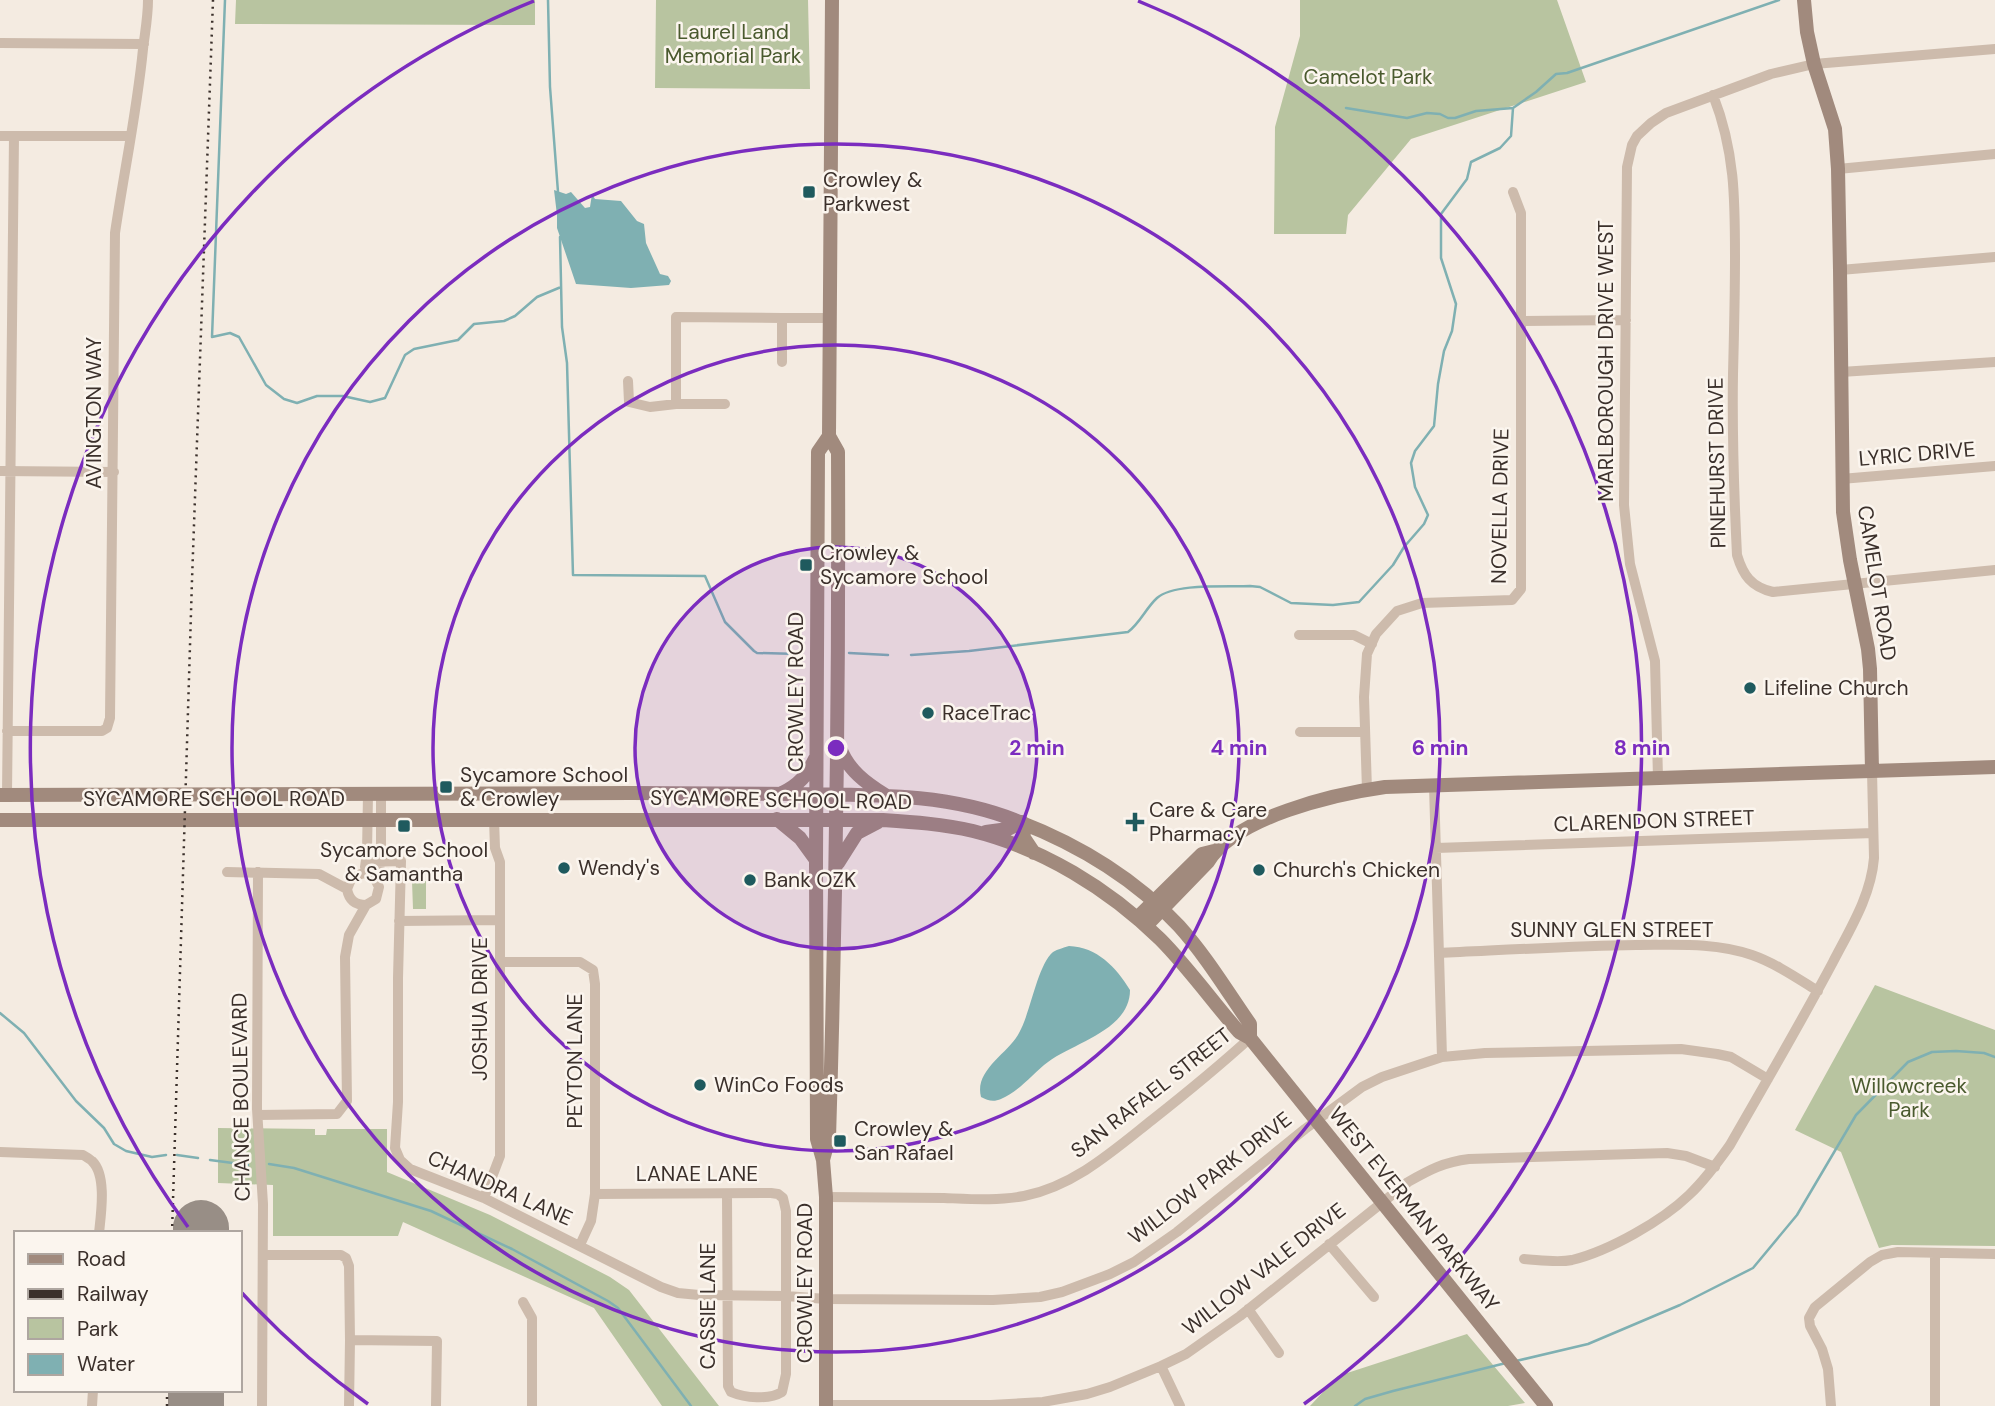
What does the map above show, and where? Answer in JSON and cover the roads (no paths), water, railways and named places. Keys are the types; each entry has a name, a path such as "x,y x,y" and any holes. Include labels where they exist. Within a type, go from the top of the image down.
{"main road":[{"name":"CROWLEY ROAD","path":"822,1160 830,1138 838,795 838,452 829,436 832,0"},
{"name":"CAMELOT ROAD","path":"1804,0 1814,64 1835,129 1840,270 1841,479 1843,512 1868,649 1872,771"},
{"name":"CROWLEY ROAD","path":"826,1405 826,1196 817,1139 816,758 818,452 829,436"},
{"path":"838,743 852,770 886,796"},
{"path":"780,794 807,776 816,758"},
{"path":"1142,922 1208,862 1214,851 1245,829 1264,819 1315,802 1367,790 1995,767"},
{"path":"620,793 620,818"},
{"name":"SYCAMORE SCHOOL ROAD","path":"3,795 620,793 886,796 957,803 1022,822 1068,843 1100,862 1158,906"},
{"name":"SYCAMORE SCHOOL ROAD","path":"0,820 620,818 837,819 934,824 974,831 1034,854 1088,881 1124,905 1142,922"},
{"path":"777,819 800,838 816,860"},
{"path":"837,864 857,833 883,820"},
{"path":"974,831 1007,830 1022,822 1024,838 1034,854"},
{"name":"WEST EVERMAN PARKWAY","path":"1158,906 1199,951 1250,1024 1250,1038"},
{"name":"WEST EVERMAN PARKWAY","path":"1142,922 1161,940 1239,1032 1250,1038 1542,1402"},
{"path":"816,1023 822,1030 824,1095 830,1113"}],"street":[{"name":"AVINGTON WAY","path":"8,731 102,732 107,728 110,718 115,233 136,116 148,0"},
{"path":"0,43 144,44"},
{"name":"MARLBOROUGH DRIVE WEST","path":"1658,778 1655,660 1629,557 1624,505 1627,167 1632,145 1644,129 1666,113 1771,74 1814,64 1995,49"},
{"name":"PINEHURST DRIVE","path":"1713,95 1727,137 1733,171 1735,310 1732,442 1737,555 1742,570 1761,589 1773,592 1995,570"},
{"path":"0,135 131,136"},
{"path":"3,795 8,731 5,471 14,135"},
{"path":"1838,169 1995,154"},
{"name":"NOVELLA DRIVE","path":"1367,790 1364,697 1367,654 1376,634 1397,611 1422,603 1512,600 1521,589 1521,213 1513,192"},
{"path":"1840,270 1995,257"},
{"path":"676,404 676,317 830,318"},
{"path":"782,318 782,362"},
{"path":"1521,321 1626,320"},
{"path":"1841,372 1995,362"},
{"path":"628,381 629,402 650,407 725,404"},
{"name":"LYRIC DRIVE","path":"1841,479 1995,466"},
{"path":"5,471 114,472"},
{"path":"1299,635 1354,635 1371,644"},
{"path":"1300,732 1365,732"},
{"name":"CAMELOT ROAD","path":"1524,1259 1573,1259 1611,1245 1671,1210 1715,1167 1818,991 1861,906 1873,871 1872,771"},
{"path":"1434,786 1442,1057"},
{"path":"347,889 352,877 365,867 374,819 374,794"},
{"path":"228,872 319,874 347,889 351,900 360,905 372,903 379,893 381,852 374,819"},
{"name":"JOSHUA DRIVE","path":"484,1198 500,1156 499,862 495,848 494,819"},
{"name":"CLARENDON STREET","path":"1436,848 1873,833"},
{"name":"CHANDRA LANE","path":"365,867 379,862 401,861 395,1148 400,1160 410,1169 484,1198 670,1290 699,1295 826,1299"},
{"path":"365,867 378,881"},
{"name":"CHANCE BOULEVARD","path":"258,872 258,1115 263,1204 262,1406"},
{"path":"258,1115 337,1114 347,1101 345,957 349,935 366,905"},
{"path":"399,921 500,920"},
{"name":"SUNNY GLEN STREET","path":"1439,953 1613,945 1714,946 1754,956 1818,991"},
{"name":"PEYTON LANE","path":"500,962 579,962 593,970 595,1194 591,1221 580,1245"},
{"name":"SAN RAFAEL STREET","path":"826,1196 988,1199 1025,1196 1054,1187 1070,1180 1108,1155 1210,1074 1250,1038"},
{"name":"WILLOW PARK DRIVE","path":"826,1299 993,1300 1040,1297 1090,1283 1134,1262 1177,1232 1341,1101 1372,1082 1442,1057 1485,1053 1681,1049 1731,1057 1768,1079"},
{"name":"WILLOW VALE DRIVE","path":"826,1405 924,1406 1043,1402 1110,1387 1186,1354 1408,1182 1437,1166 1469,1159 1667,1153 1686,1156 1715,1167"},
{"path":"0,1154 83,1155 92,1161 98,1169 102,1187 99,1231"},
{"name":"LANAE LANE","path":"595,1194 778,1194 783,1198 786,1211 786,1296"},
{"name":"CASSIE LANE","path":"727,1194 727,1386 731,1392 737,1395 774,1396 784,1389 786,1296"},
{"path":"1329,1244 1374,1297"},
{"path":"1831,1406 1828,1369 1822,1349 1810,1326 1809,1318 1815,1307 1882,1255 1898,1252 1995,1254"},
{"path":"1935,1253 1935,1406"},
{"path":"263,1255 341,1255 346,1258 349,1266 349,1406"},
{"path":"523,1301 532,1318 532,1406"},
{"path":"1248,1308 1279,1353"},
{"path":"350,1340 437,1341 436,1406"},
{"path":"1161,1366 1180,1406"}],"water":[{"path":"554,190 566,194 571,192 585,208 590,207 592,194 595,199 621,201 637,221 644,224 646,243 660,274 668,276 671,281 669,285 631,288 576,284 557,228"},
{"path":"1069,946 1097,954 1112,966 1130,990 1128,1004 1111,1025 1048,1062 1008,1096 993,1101 981,1097 982,1079 1019,1033 1047,959 1053,952"}],"waterway":[{"path":"225,0 212,337 230,333 239,337 266,385 284,399 297,403 317,396 343,396 370,402 385,398 405,355 414,349 458,340 474,324 504,321 515,316 537,297 561,287"},
{"path":"548,0 550,87 558,192"},
{"path":"911,655 969,651 1128,632 1157,598 1165,593 1188,588 1250,586 1260,587 1291,603 1333,605 1359,602 1393,565 1428,515 1415,487 1411,463 1415,451 1434,426 1438,384 1456,304 1441,258 1441,214 1467,179 1471,162 1500,148 1511,136 1513,108 1556,74 1567,73 1779,0"},
{"path":"1346,108 1407,118 1427,113 1455,118 1476,111 1513,108"},
{"path":"560,237 562,327 567,363 573,575 705,576 725,622 754,651 799,654"},
{"path":"849,653 888,655"},
{"path":"0,1013 24,1033 76,1101 104,1128 114,1144 126,1151 152,1157 166,1155"},
{"path":"1516,1361 1588,1344 1680,1305 1753,1268 1797,1215 1856,1115 1908,1062 1932,1052 1984,1053 1995,1057"},
{"path":"177,1155 198,1158"},
{"path":"210,1160 248,1165"},
{"path":"269,1164 294,1168 431,1211 512,1249 608,1301 618,1308 691,1406"},
{"path":"1355,1406 1365,1399 1393,1391 1506,1363"}],"railway":[{"path":"172,1231 213,0"},
{"path":"167,1392 167,1406"}],"place":[{"name":"Crowley & Parkwest","path":"809,192"},
{"name":"Crowley & Sycamore School","path":"806,565"},
{"name":"Lifeline Church","path":"1750,688"},
{"name":"RaceTrac","path":"928,713"},
{"name":"Sycamore School & Crowley","path":"446,787"},
{"name":"Care & Care Pharmacy","path":"1135,822"},
{"name":"Sycamore School & Samantha","path":"404,826"},
{"name":"Wendy's","path":"564,868"},
{"name":"Church's Chicken","path":"1259,870"},
{"name":"Bank OZK","path":"750,880"},
{"name":"WinCo Foods","path":"700,1085"},
{"name":"Crowley & San Rafael","path":"840,1141"}],"park label":[{"name":"Laurel Land Memorial Park","path":"733,44"},
{"name":"Camelot Park","path":"1368,77"},
{"name":"Willowcreek Park","path":"1909,1098"}]}
